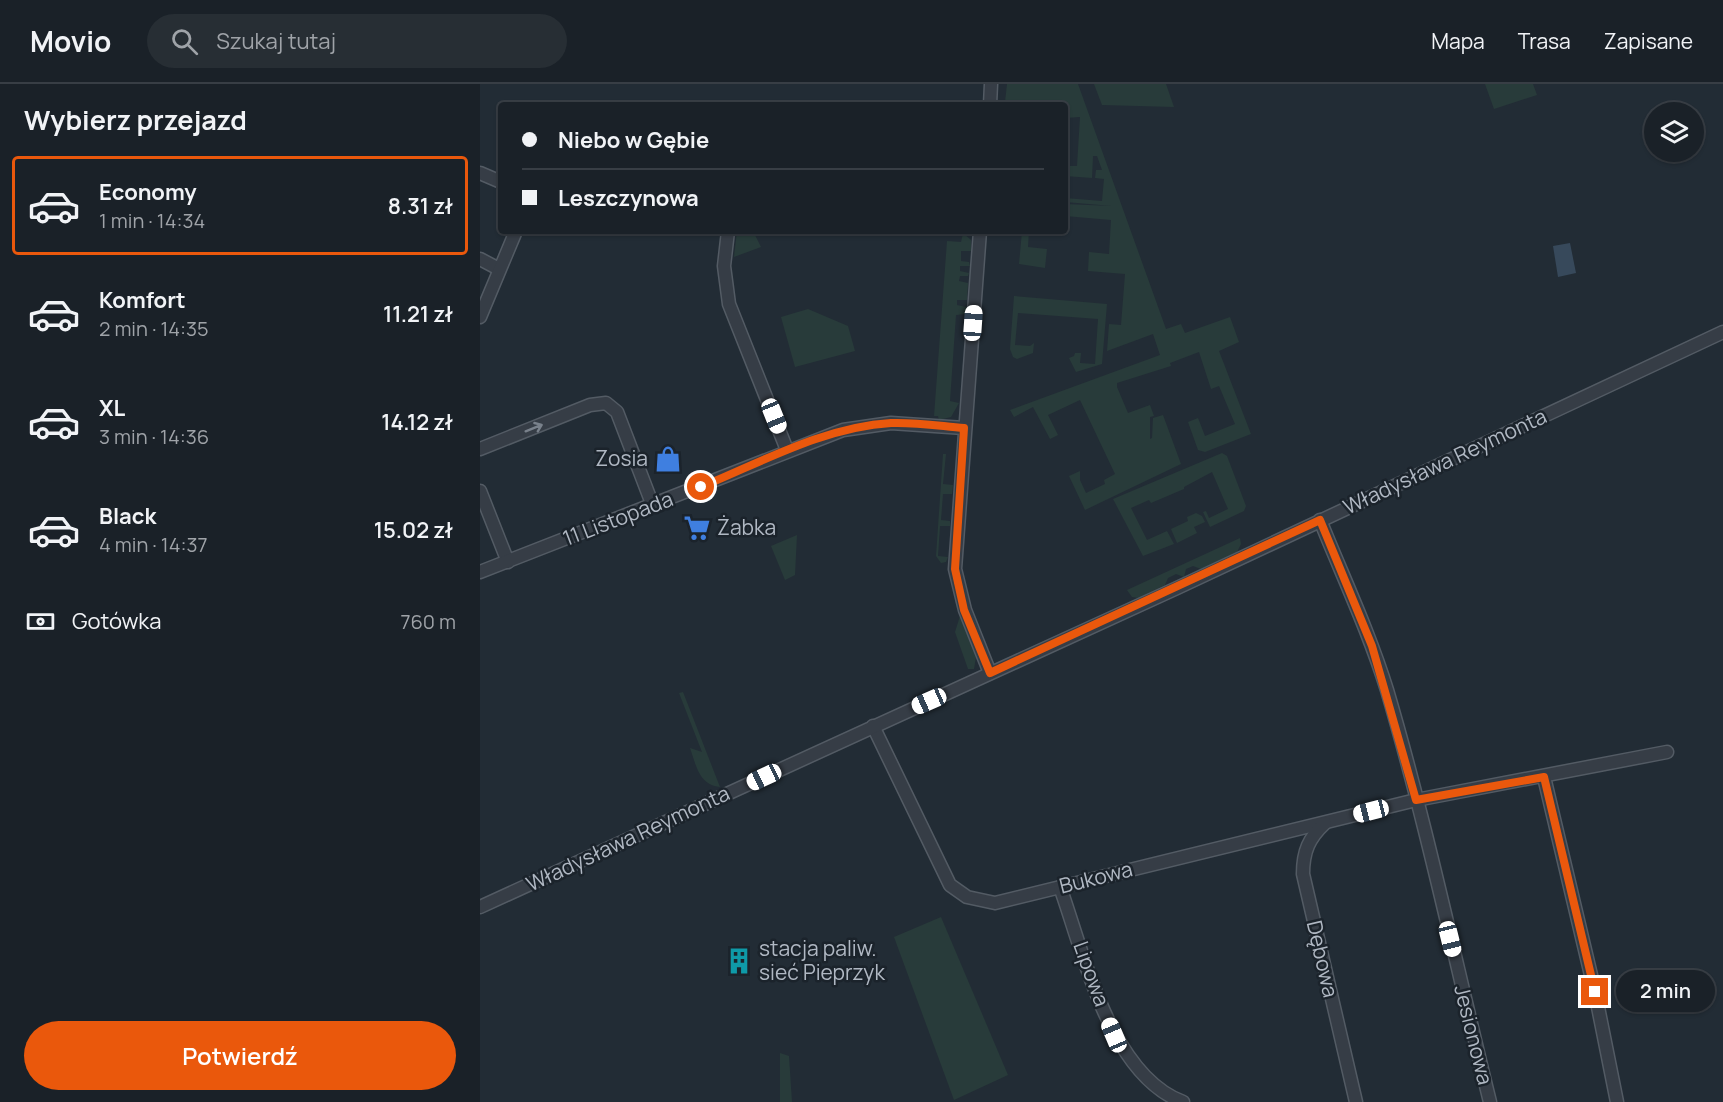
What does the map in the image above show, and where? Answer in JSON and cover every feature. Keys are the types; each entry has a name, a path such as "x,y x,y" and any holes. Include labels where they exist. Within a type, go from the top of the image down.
{"street":[{"path":"990,102 991,84"},
{"path":"480,173 498,181"},
{"path":"480,317 515,234"},
{"path":"728,234 724,266 729,304 787,450"},
{"path":"980,234 955,569 964,610 990,673"},
{"path":"480,259 499,269"},
{"name":"Władysława Reymonta","path":"480,907 1723,332"},
{"path":"480,449 590,405 606,403 617,412 653,506"},
{"name":"11 Listopada","path":"480,572 843,430 895,423 964,428"},
{"path":"480,491 508,562"},
{"name":"Jesionowa","path":"1320,520 1372,646 1416,800 1490,1102"},
{"name":"Bukowa","path":"873,726 942,870 958,892 979,901 995,903 1416,800 1667,752"},
{"path":"1544,777 1595,992 1617,1102"},
{"name":"Dębowa","path":"1326,822 1311,837 1303,856 1302,874 1356,1102"},
{"name":"Lipowa","path":"1060,887 1114,1035 1133,1065 1150,1083 1172,1098 1183,1102"}],"green space":[{"path":"1007,84 1078,84 1166,329 1181,324 1185,333 1230,317 1239,342 1219,351 1251,434 1205,452 1198,450 1188,422 1198,418 1205,436 1235,424 1219,386 1211,389 1199,352 1170,363 1171,366 1117,383 1128,413 1150,405 1154,416 1150,417 1150,439 1152,438 1153,418 1163,415 1181,464 1085,510 1069,476 1080,471 1080,480 1086,493 1105,484 1104,480 1115,474 1080,400 1048,415 1058,435 1050,439 1033,407 1014,417 1010,410 1160,355 1153,334 1107,351 1109,324 1121,325 1125,274 1088,271 1089,252 1109,254 1111,220 1068,216 1068,204 1112,206 1068,202 1068,198 1102,201 1104,179 1095,178 1096,170 1102,170 1097,156 1093,156 1092,178 1068,176 1068,166 1077,166 1080,117 1068,118 1068,102 1005,102"},
{"path":"1094,84 1166,84 1174,107 1102,105"},
{"path":"1485,84 1533,84 1537,95 1494,109"},
{"path":"737,234 754,234 761,247 734,257"},
{"path":"963,234 971,240 971,251 961,251 961,261 969,262 970,266 960,266 960,271 969,273 968,276 960,276 959,281 968,283 967,300 957,300 957,305 966,307 966,314 956,315 950,401 959,403 951,417 939,420 938,416 934,416 947,241 961,242"},
{"path":"1022,234 1029,234 1028,247 1047,249 1045,268 1019,264"},
{"path":"1014,296 1107,304 1102,364 1076,372 1069,358 1075,353 1081,353 1080,363 1095,364 1098,319 1018,313 1015,345 1030,346 1034,343 1033,353 1017,359 1013,357 1010,349"},
{"path":"808,309 848,326 855,351 795,367 781,317"},
{"path":"1222,453 1227,456 1246,506 1244,511 1210,527 1203,512 1206,511 1209,518 1228,509 1212,472 1184,489 1151,503 1149,500 1131,508 1147,540 1167,531 1174,544 1143,556 1113,499"},
{"path":"943,454 946,454 943,484 953,485 952,494 943,494 941,520 950,521 950,526 940,526 938,556 948,557 946,562 941,563 936,556"},
{"path":"1196,513 1202,516 1205,522 1194,527 1197,533 1177,543 1171,529 1188,521 1187,517"},
{"path":"797,535 795,575 785,580 771,546"},
{"path":"1240,538 1241,544 1237,552 1201,569 1193,566 1186,569 1184,577 1176,574 1168,578 1165,585 1138,598 1132,597 1127,590"},
{"path":"960,616 976,657 974,669 968,669 955,632"},
{"path":"683,692 720,787 707,782 699,773 690,748 702,752 679,693"},
{"path":"941,917 1008,1075 954,1100 894,937"},
{"path":"780,1053 789,1056 792,1102 780,1102"}],"water":[{"path":"1570,243 1576,273 1558,277 1553,246"}],"place":[{"name":"Zosia","path":"668,459"},
{"name":"Żabka","path":"697,528"},
{"name":"stacja paliw. sieć Pieprzyk","path":"739,961"}],"route":[{"path":"701,487 787,450 843,430 891,423 964,428 955,569 964,610 990,673 1320,520 1372,646 1387,690 1416,800 1544,777 1595,992"}]}
